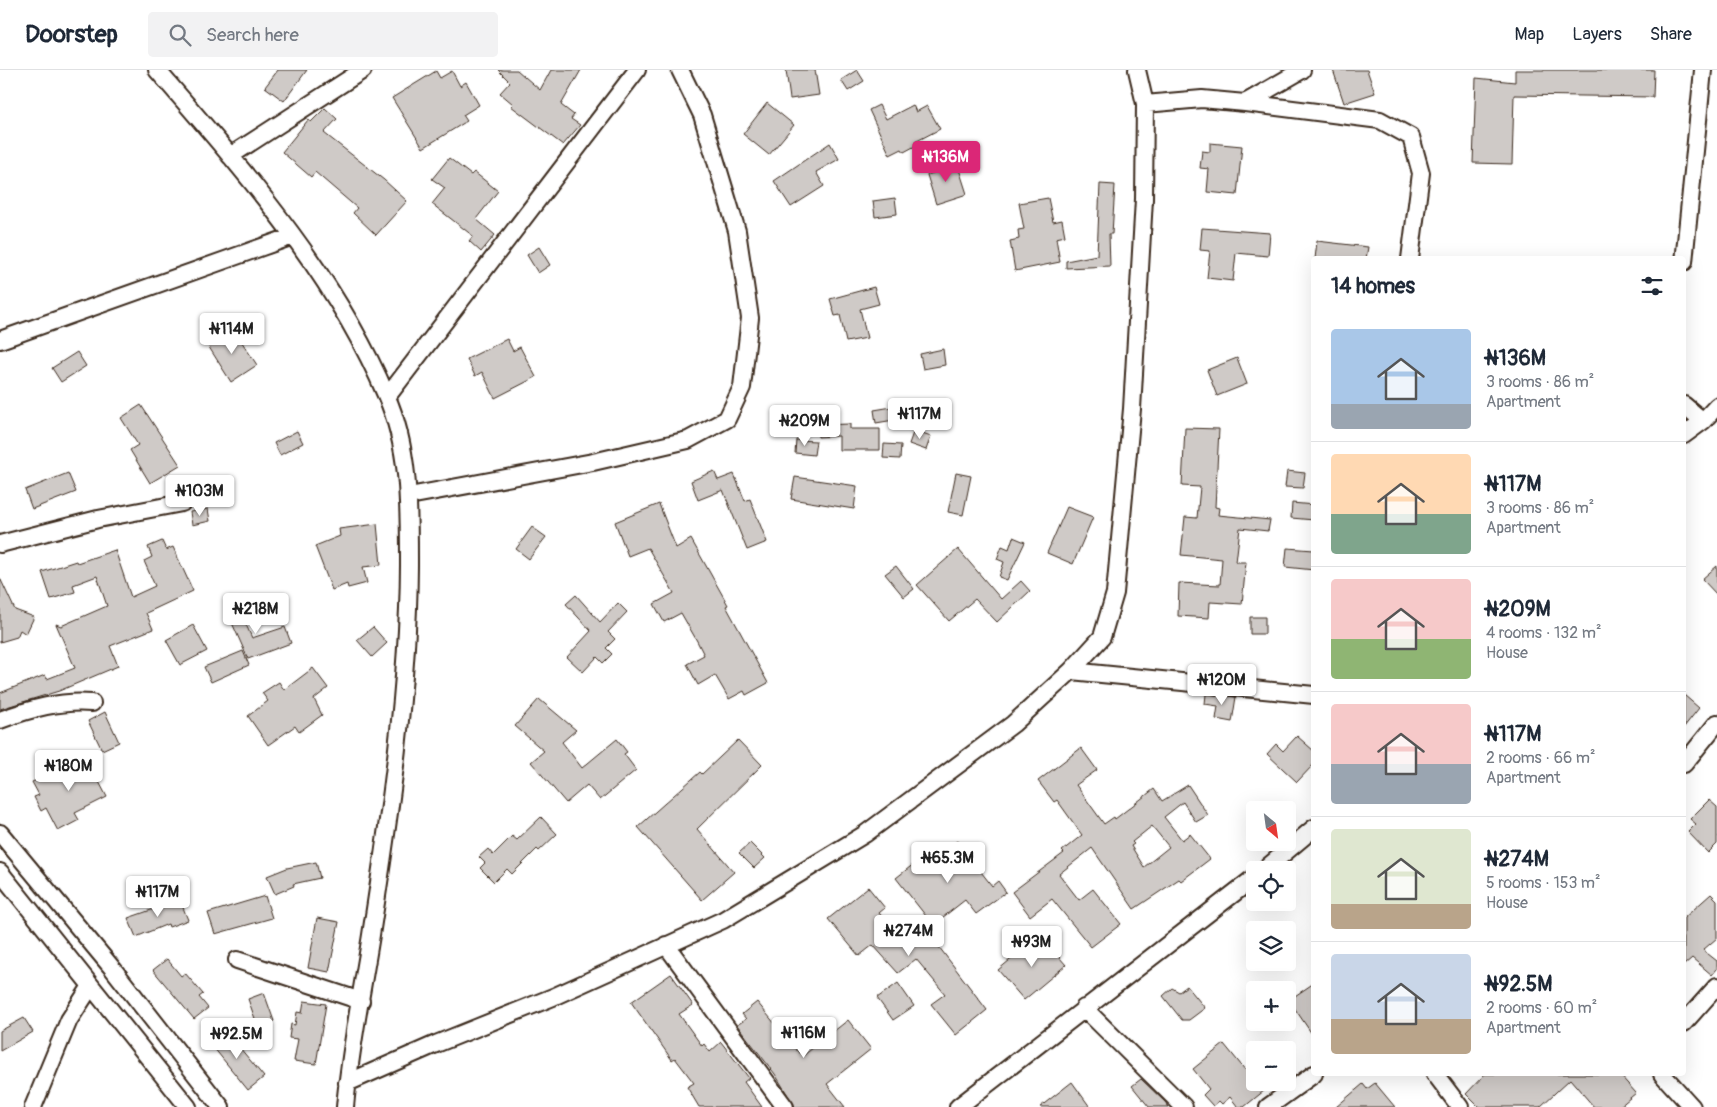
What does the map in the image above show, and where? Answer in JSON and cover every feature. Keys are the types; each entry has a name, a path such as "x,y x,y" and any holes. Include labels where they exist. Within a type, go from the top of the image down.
{"street":[{"path":"157,70 230,156 293,236 332,292 387,397 403,454 409,496 408,624 381,870 347,1083 345,1107"},
{"path":"230,156 363,70"},
{"path":"387,397 637,70"},
{"path":"409,496 593,462 688,440 727,420 742,387 750,318 737,231 702,115 680,70"},
{"path":"347,1083 436,1044 553,997 723,920 865,834 1013,724 1071,671 1102,637 1115,593 1132,409 1144,199 1145,104 1137,70"},
{"path":"1245,103 1302,70"},
{"path":"1685,256 1703,70"},
{"path":"1145,104 1202,99 1245,103 1380,120 1411,137 1421,173 1410,256"},
{"path":"0,340 293,236"},
{"path":"1686,434 1703,421 1717,406"},
{"path":"1686,407 1703,421"},
{"path":"0,544 98,519 182,503"},
{"path":"1071,671 1311,694"},
{"path":"0,720 26,710 74,701 92,703"},
{"path":"1686,762 1717,723"},
{"path":"1275,861 1311,831"},
{"path":"0,833 113,969 221,1107"},
{"path":"0,872 188,1107"},
{"path":"958,1107 1084,1008 1178,939 1246,884"},
{"path":"666,946 785,1107"},
{"path":"236,960 361,1000"},
{"path":"33,1107 69,1020 91,986"},
{"path":"1686,1021 1717,986"},
{"path":"1084,1008 1184,1107"},
{"path":"1268,1107 1311,1076"},
{"path":"1437,1076 1460,1107"},
{"path":"1664,1076 1692,1107"}],"building":[{"path":"278,70 307,70 284,101 265,87"},
{"path":"498,70 517,70 540,90 551,70 581,70 561,105 574,115 571,119 580,125 563,145 511,106 513,104 500,93 510,82"},
{"path":"786,70 815,70 819,95 790,99"},
{"path":"857,70 864,81 848,91 841,80"},
{"path":"1333,70 1367,70 1375,93 1344,103"},
{"path":"1515,70 1654,70 1653,97 1514,95 1512,164 1473,163 1476,78 1515,82"},
{"path":"436,71 440,78 452,71 460,86 466,82 479,105 463,115 467,121 423,148 392,98"},
{"path":"767,103 794,125 769,155 743,134"},
{"path":"879,105 886,119 913,105 916,112 927,106 940,129 915,142 917,145 904,152 902,149 890,155 869,110"},
{"path":"325,108 337,119 324,133 384,180 407,201 376,235 353,213 357,208 315,172 311,177 282,152 308,120 311,122"},
{"path":"830,143 839,159 816,172 824,186 791,207 774,181"},
{"path":"1210,143 1242,146 1237,195 1207,192 1209,169 1200,168 1202,151 1210,152"},
{"path":"449,158 471,175 474,172 498,191 476,219 495,235 481,252 469,241 473,236 432,204 445,188 432,179"},
{"path":"947,161 949,169 958,166 967,194 936,204 927,175 936,172 934,165"},
{"path":"1100,184 1115,185 1112,234 1109,234 1110,266 1066,268 1066,261 1097,255"},
{"path":"895,198 897,214 875,217 873,201"},
{"path":"1048,198 1053,222 1062,220 1065,236 1056,238 1060,262 1015,271 1010,241 1019,239 1018,230 1024,229 1019,203"},
{"path":"1202,228 1270,233 1268,256 1236,253 1233,281 1207,278 1210,251 1200,250"},
{"path":"1317,241 1368,247 1366,256 1315,256"},
{"path":"539,247 550,265 538,273 527,255"},
{"path":"874,287 879,304 860,309 867,338 846,342 840,315 835,316 830,299"},
{"path":"232,327 257,365 231,382 207,344"},
{"path":"507,339 513,351 520,347 536,377 495,398 482,372 475,376 467,359"},
{"path":"943,349 945,365 923,369 920,354"},
{"path":"77,352 86,366 61,382 52,368"},
{"path":"1237,358 1247,384 1217,396 1207,370"},
{"path":"910,404 912,417 876,423 874,410"},
{"path":"141,405 180,465 150,483 130,450 138,445 121,418"},
{"path":"850,424 850,429 880,429 880,450 839,450 839,436 818,437 817,425"},
{"path":"1185,428 1219,429 1215,507 1219,508 1218,515 1270,520 1268,531 1240,528 1236,562 1246,562 1242,604 1210,602 1209,618 1178,616 1179,583 1220,585 1222,559 1181,555 1185,517 1197,518 1200,487 1182,486"},
{"path":"914,430 931,436 926,450 909,444"},
{"path":"297,431 303,443 280,455 274,443"},
{"path":"796,440 816,441 814,455 795,453"},
{"path":"884,444 901,445 900,459 883,458"},
{"path":"714,471 718,480 734,474 745,501 750,499 767,542 747,550 723,490 698,500 691,481"},
{"path":"1287,471 1305,473 1303,488 1285,487"},
{"path":"68,473 76,492 32,509 25,490"},
{"path":"956,473 971,476 963,515 948,512"},
{"path":"795,477 857,486 854,509 791,499"},
{"path":"1292,503 1311,505 1311,520 1291,518"},
{"path":"659,504 676,548 691,539 728,605 726,606 768,683 746,695 744,691 729,699 715,675 698,685 687,664 704,655 697,641 681,613 664,622 654,604 674,593 648,548 628,556 615,522"},
{"path":"1067,507 1093,517 1073,564 1047,553"},
{"path":"208,509 210,521 192,525 190,512"},
{"path":"377,524 381,565 363,567 367,583 348,588 347,584 332,590 315,546 340,536 339,529"},
{"path":"532,527 546,537 529,559 516,549"},
{"path":"1013,537 1025,542 1007,580 999,577 1004,562 997,559 1002,546 1009,549"},
{"path":"162,541 166,550 173,547 193,591 146,613 153,629 110,646 118,666 59,691 0,709 0,693 45,675 47,679 75,668 56,624 61,626 107,606 97,576 73,585 75,592 51,599 42,572 115,550 131,597 155,586 144,561 152,557 148,547"},
{"path":"1287,548 1311,550 1311,570 1285,567"},
{"path":"958,549 1001,599 1021,581 1030,591 997,622 975,599 949,621 917,585"},
{"path":"896,566 914,589 904,597 885,574"},
{"path":"1717,566 1717,595 1702,579"},
{"path":"0,578 15,610 34,617 26,634 20,630 17,637 0,642"},
{"path":"576,595 600,622 618,603 627,612 608,632 615,639 606,648 612,654 603,663 597,657 583,672 567,657 591,631 566,604"},
{"path":"236,602 252,638 285,627 291,643 248,659 225,607"},
{"path":"1250,617 1265,617 1265,634 1250,634"},
{"path":"193,625 207,651 180,665 166,640"},
{"path":"373,627 387,643 372,657 357,640"},
{"path":"243,651 249,665 211,682 204,667"},
{"path":"313,668 328,688 314,699 322,715 299,732 295,726 268,745 248,716 268,701 262,693 279,682 284,690"},
{"path":"1206,694 1236,697 1232,722 1216,719 1218,706 1205,704"},
{"path":"1686,697 1699,708 1686,724"},
{"path":"539,699 576,730 562,742 582,768 617,739 627,752 624,754 636,770 600,800 587,785 566,803 531,762 544,751 515,726"},
{"path":"105,712 119,742 102,750 88,721"},
{"path":"1297,736 1311,748 1311,767 1297,782 1267,754 1276,744 1283,751"},
{"path":"738,740 762,765 697,829 734,872 702,900 638,827 700,772 702,774"},
{"path":"1081,748 1097,770 1076,785 1104,824 1114,817 1115,819 1154,789 1162,801 1188,785 1208,815 1196,822 1183,802 1164,817 1182,840 1190,834 1210,859 1181,881 1179,879 1134,909 1092,848 1059,874 1079,900 1093,889 1121,924 1091,947 1052,899 1030,916 1012,892 1064,853 1062,851 1082,835 1057,800 1054,802 1038,781","holes":["1152,826 1169,847 1144,867 1131,846 1134,844 1132,842"]},
{"path":"86,757 107,797 75,813 79,820 58,831 46,808 41,811 34,797 39,795 32,782"},
{"path":"1709,800 1717,807 1717,844 1708,853 1688,832 1696,824 1690,819"},
{"path":"541,817 557,834 539,851 537,849 512,874 507,869 494,882 480,868 485,863 479,857 488,849 493,855 512,836 517,840"},
{"path":"957,841 992,886 998,881 1006,892 976,914 965,900 933,925 896,878 929,852 934,859"},
{"path":"750,843 765,858 754,868 739,853"},
{"path":"316,862 320,878 293,884 294,886 275,894 267,876 287,868"},
{"path":"868,887 885,908 879,913 903,942 923,926 987,1010 956,1035 931,1004 945,994 916,959 898,973 873,945 859,956 828,919"},
{"path":"1711,894 1717,900 1717,938 1703,950 1717,961 1717,969 1712,975 1692,958 1686,963 1686,916"},
{"path":"265,896 272,918 215,934 208,913"},
{"path":"180,900 188,920 169,927 168,924 136,937 128,918"},
{"path":"317,918 339,922 329,972 308,968"},
{"path":"1040,935 1066,965 1024,1000 998,970"},
{"path":"167,959 181,976 185,973 203,994 199,997 208,1008 194,1019 153,970"},
{"path":"671,974 693,1005 679,1014 702,1046 704,1044 710,1052 721,1042 749,1078 744,1082 762,1107 699,1107 687,1087 694,1083 675,1058 672,1060 631,1002"},
{"path":"898,983 914,1006 893,1020 877,998"},
{"path":"1311,985 1311,1033 1296,1010 1296,995"},
{"path":"1187,986 1205,1008 1189,1020 1182,1020 1163,996 1172,988 1179,992"},
{"path":"264,993 274,1021 258,1027 248,999"},
{"path":"304,1001 326,1004 316,1064 294,1061 298,1039 289,1038 291,1024 295,1025 297,1012 302,1013"},
{"path":"757,1002 799,1053 802,1051 804,1055 848,1020 871,1049 827,1084 845,1107 795,1107 775,1074 737,1025 746,1019 742,1014"},
{"path":"24,1018 33,1032 0,1051 0,1031"},
{"path":"225,1030 264,1077 248,1090 209,1042"},
{"path":"1224,1044 1246,1071 1246,1091 1264,1091 1244,1107 1238,1107 1230,1097 1222,1104 1219,1101 1213,1106 1203,1095 1209,1089 1193,1069"},
{"path":"1483,1076 1621,1076 1636,1093 1619,1107 1594,1107 1570,1079 1540,1107 1479,1107 1466,1094"},
{"path":"1141,1079 1169,1107 1149,1107 1132,1086"},
{"path":"1072,1082 1090,1107 1040,1107"},
{"path":"1375,1083 1395,1107 1336,1107 1363,1084 1367,1089"}]}
